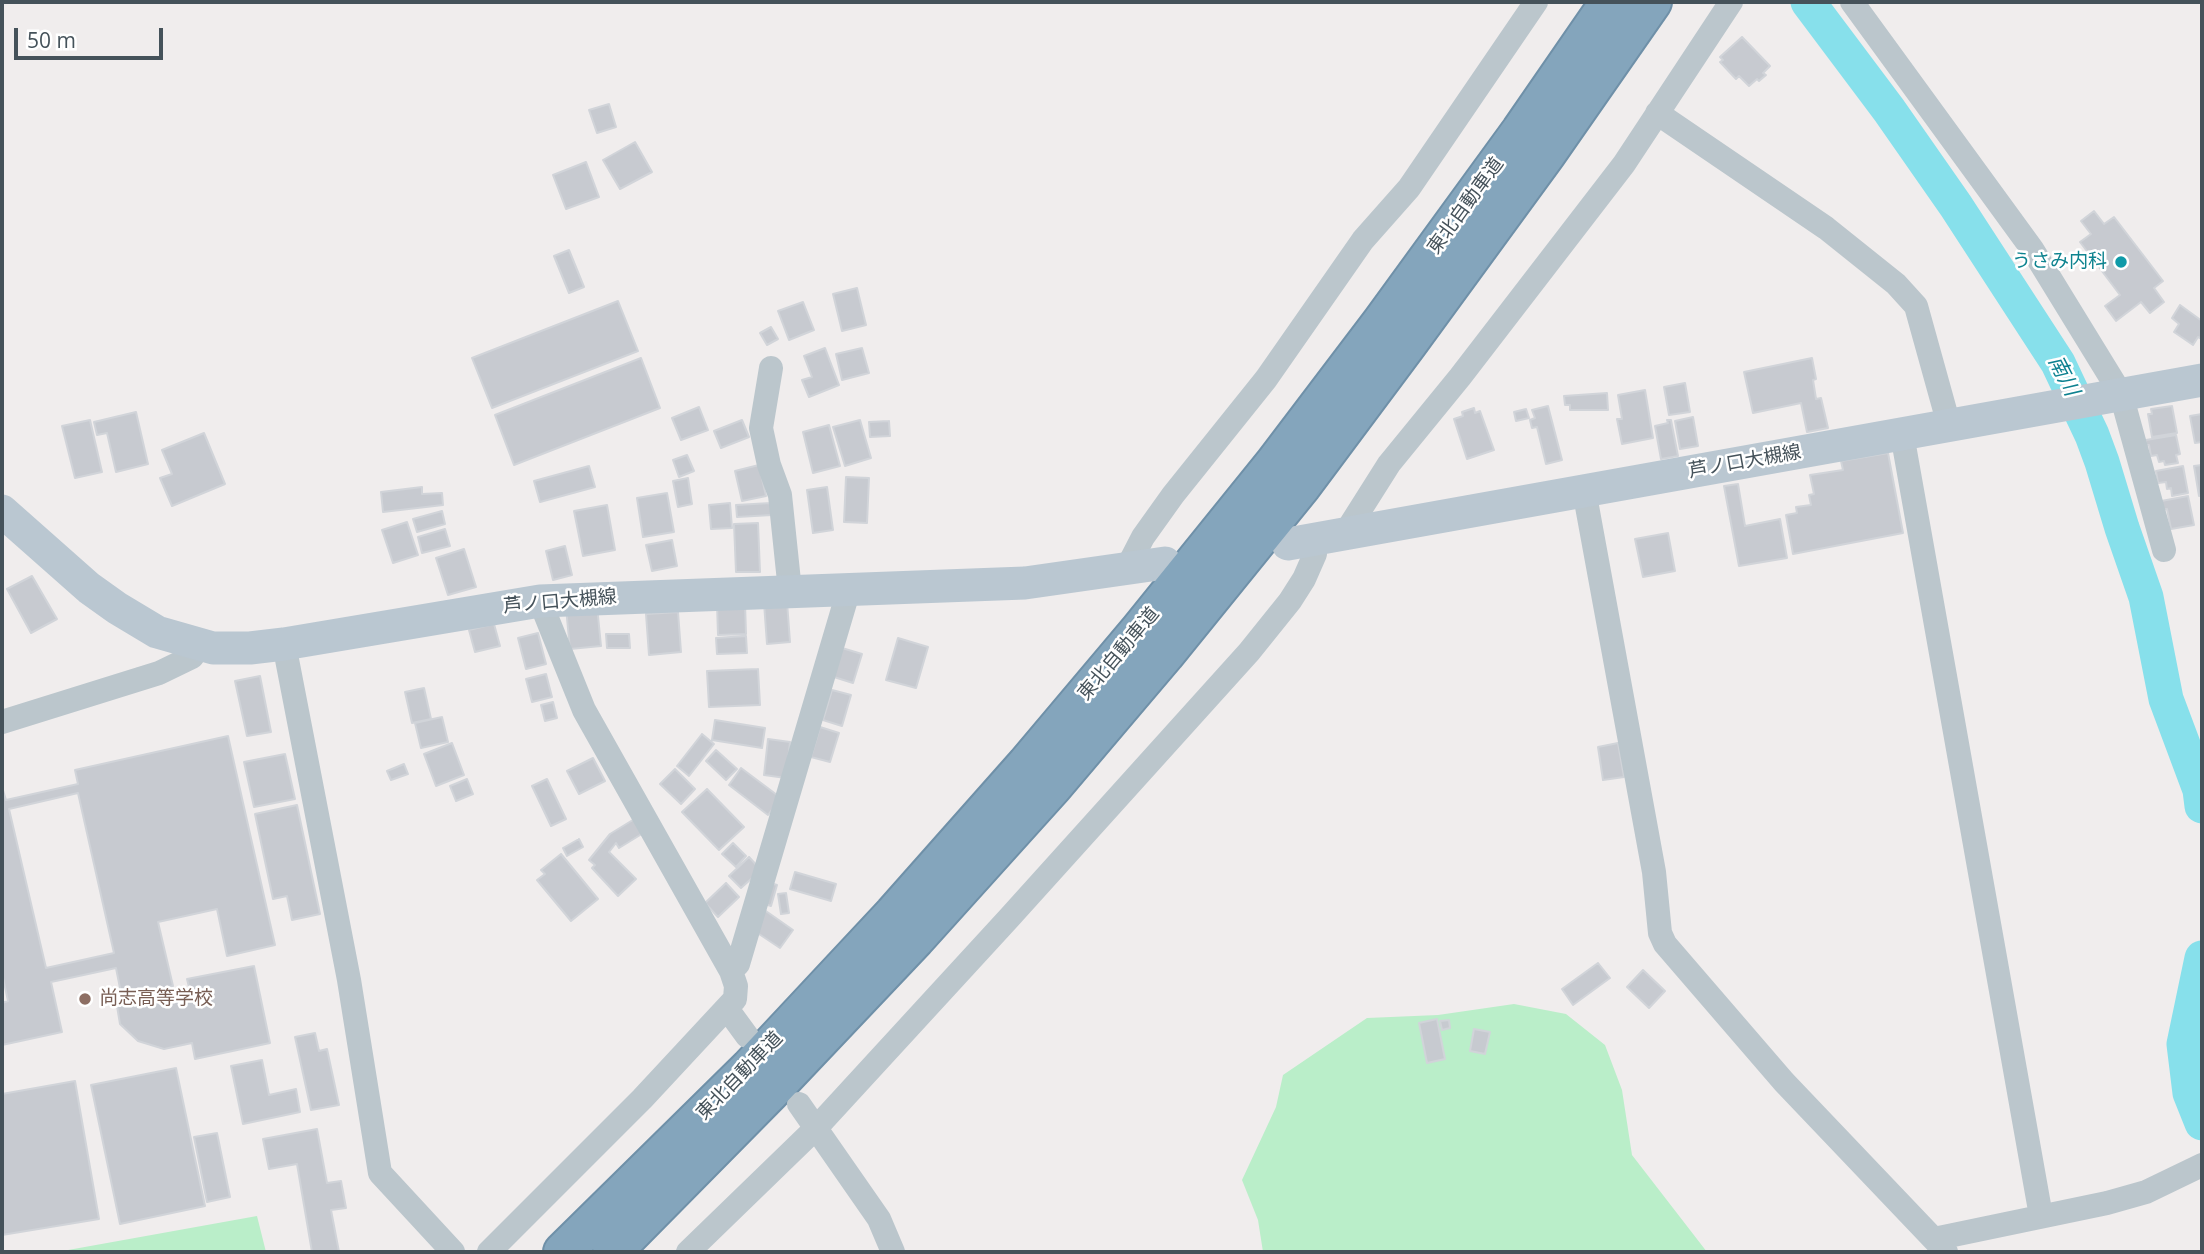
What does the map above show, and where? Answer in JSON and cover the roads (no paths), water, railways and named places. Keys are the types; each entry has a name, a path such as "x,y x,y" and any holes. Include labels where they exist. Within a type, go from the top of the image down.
{"highway":[{"name":"東北自動車道","path":"563,1252 750,1068 876,933 1027,764 1140,630 1275,463 1382,322 1521,131 1610,2"},
{"name":"東北自動車道","path":"612,1252 770,1092 915,939 1053,786 1165,654 1302,485 1408,344 1652,2"}],"main road":[{"name":"芦ノ口大槻線","path":"1316,538 2202,380"},
{"name":"芦ノ口大槻線","path":"2,511 117,608 157,632 200,646 231,649 284,644 540,601 1025,583 1165,563"}],"street":[{"path":"1127,568 1143,537 1173,495 1266,379 1363,240 1409,188 1536,2"},
{"path":"688,1252 817,1127 1249,652 1304,579 1315,554 1316,538 1389,464 1460,377 1624,164 1731,2"},
{"path":"1852,2 2032,249 2115,395 2164,550"},
{"path":"1657,113 1826,228 1896,284 1916,306 1949,425"},
{"path":"771,368 761,428 769,465 780,495 790,591"},
{"path":"1902,434 2041,1216"},
{"path":"1584,490 1654,872 1660,933 1665,944 1784,1082 1940,1246 2041,1216 2146,1192 2194,1169"},
{"path":"730,971 738,964 849,589"},
{"path":"489,1252 538,1205 735,999 736,986 730,971 584,710 540,601"},
{"path":"284,644 349,980 380,1173 453,1252"},
{"path":"2,722 159,673 192,657 200,646"},
{"path":"727,1010 747,1036"},
{"path":"799,1104 879,1219 893,1252"}],"waterway":[{"name":"南川","path":"1808,2 1889,110 1956,206 2058,363 2092,435 2146,597 2166,699 2200,790 2202,806"},
{"name":"南川","path":"2202,958 2184,1044 2190,1093 2202,1123"}],"place":[{"name":"うさみ内科","path":"2121,262"},
{"name":"尚志高等学校","path":"85,999"}]}
